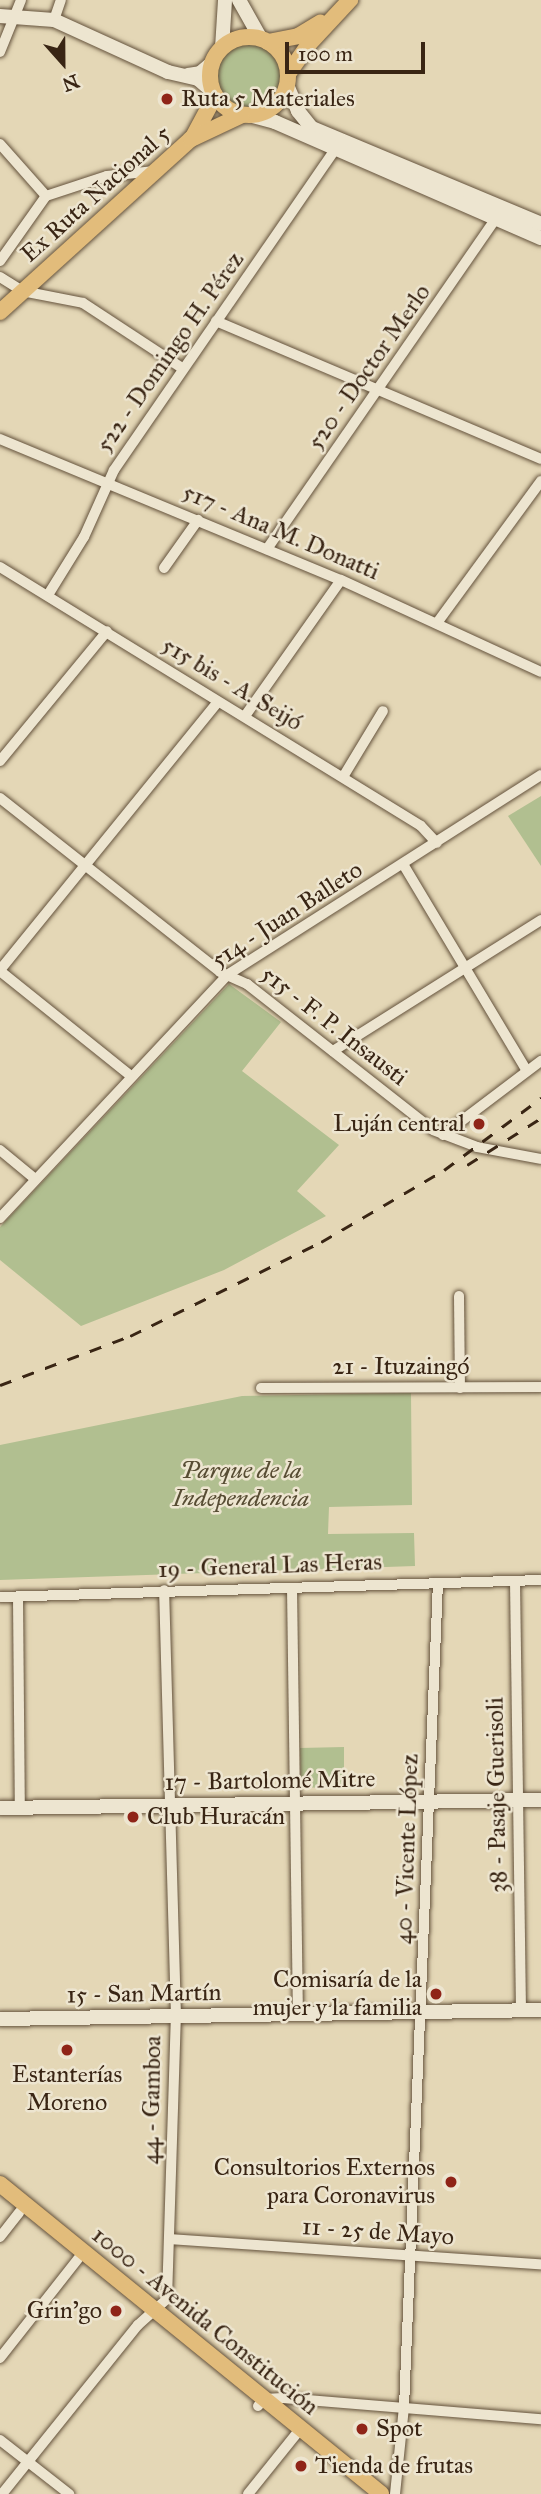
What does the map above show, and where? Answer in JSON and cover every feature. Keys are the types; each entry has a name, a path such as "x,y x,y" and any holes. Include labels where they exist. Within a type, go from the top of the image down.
{"main road":[{"path":"346,4 288,80 274,107 246,115 226,108 213,94 213,62 222,48 235,40 298,36 346,4"},
{"path":"265,40 282,54 288,80"},
{"name":"Ex Ruta Nacional 5","path":"191,139 213,94"},
{"name":"Ex Ruta Nacional 5","path":"0,312 191,139 246,115"},
{"name":"1000 - Avenida Constitución","path":"0,2183 151,2314"},
{"name":"1000 - Avenida Constitución","path":"0,2197 298,2432 382,2494"},
{"name":"1000 - Avenida Constitución","path":"298,2432 366,2494"}],"street":[{"path":"0,52 7,15 21,0"},
{"path":"54,20 61,0"},
{"path":"222,48 225,0"},
{"path":"239,0 265,40"},
{"path":"7,15 54,20 160,69 188,75 200,73 213,62"},
{"path":"188,75 213,94"},
{"path":"288,80 306,122 338,147"},
{"path":"246,115 275,122 499,214 541,238"},
{"path":"0,144 46,196"},
{"name":"522 - Domingo H. Pérez","path":"48,596 84,537 108,482 182,368 338,147"},
{"path":"0,261 46,196 107,176 156,171"},
{"path":"499,214 541,224"},
{"name":"520 - Doctor Merlo","path":"267,549 499,214"},
{"path":"0,277 22,291 83,303 182,368"},
{"path":"216,321 381,388 541,458"},
{"name":"517 - Ana M. Donatti","path":"0,439 341,580 541,672"},
{"path":"437,623 541,481"},
{"path":"163,568 198,520"},
{"name":"515 bis - A. Seijó","path":"0,567 421,826 437,844"},
{"path":"245,716 341,580"},
{"path":"0,761 107,631"},
{"path":"131,1076 0,970 218,702"},
{"path":"343,777 383,711"},
{"name":"514 - Juan Balleto","path":"0,1218 227,975 437,844 541,775"},
{"name":"515 - F. P. Insausti","path":"0,798 227,975 247,984 443,1135 477,1147 541,1159"},
{"path":"403,864 527,1071"},
{"path":"333,1051 541,920"},
{"path":"443,1135 541,1061"},
{"path":"0,1150 35,1179"},
{"path":"459,1296 460,1388"},
{"name":"21 - Ituzaingó","path":"261,1388 541,1387"},
{"name":"38 - Pasaje Guerisoli","path":"515,1580 521,2010"},
{"name":"19 - General Las Heras","path":"0,1597 541,1580"},
{"name":"40 - Vicente López","path":"395,2494 404,2407 438,1583"},
{"path":"292,1587 298,2012"},
{"name":"44 - Gamboa","path":"2,2494 151,2314 167,2299 176,2017 164,1590"},
{"path":"18,1597 20,1807"},
{"name":"17 - Bartolomé Mitre","path":"0,1808 541,1800"},
{"name":"15 - San Martín","path":"0,2019 541,2010"},
{"path":"0,2236 19,2213"},
{"name":"11 - 25 de Mayo","path":"170,2239 541,2264"},
{"path":"0,2358 78,2259"},
{"path":"261,2402 404,2407 541,2419"},
{"path":"248,2494 298,2432"},
{"path":"0,2440 69,2494"}],"green space":[{"path":"256,41 269,47 278,56 282,62 282,90 274,101 263,109 242,111 224,101 216,90 214,69 224,51 235,43"},
{"path":"541,796 541,866 508,816"},
{"path":"229,984 281,1022 242,1071 339,1145 297,1191 326,1216 224,1270 81,1326 0,1260 0,1227"},
{"name":"Parque de la Independencia","path":"411,1393 412,1505 329,1507 328,1534 414,1533 415,1566 0,1580 0,1445 242,1396"},
{"path":"344,1747 344,1789 301,1787 300,1748"}],"railway":[{"path":"0,1385 130,1336 321,1242 444,1170 541,1098"},
{"path":"467,1165 541,1118"}],"place":[{"name":"Ruta 5 Materiales","path":"167,99"},
{"name":"Luján central","path":"479,1124"},
{"name":"Club Huracán","path":"133,1817"},
{"name":"Comisaría de la mujer y la familia","path":"436,1994"},
{"name":"Estanterías Moreno","path":"67,2050"},
{"name":"Consultorios Externos para Coronavirus","path":"451,2182"},
{"name":"Grin'go","path":"116,2311"},
{"name":"Spot","path":"362,2429"},
{"name":"Tienda de frutas","path":"301,2466"}]}
